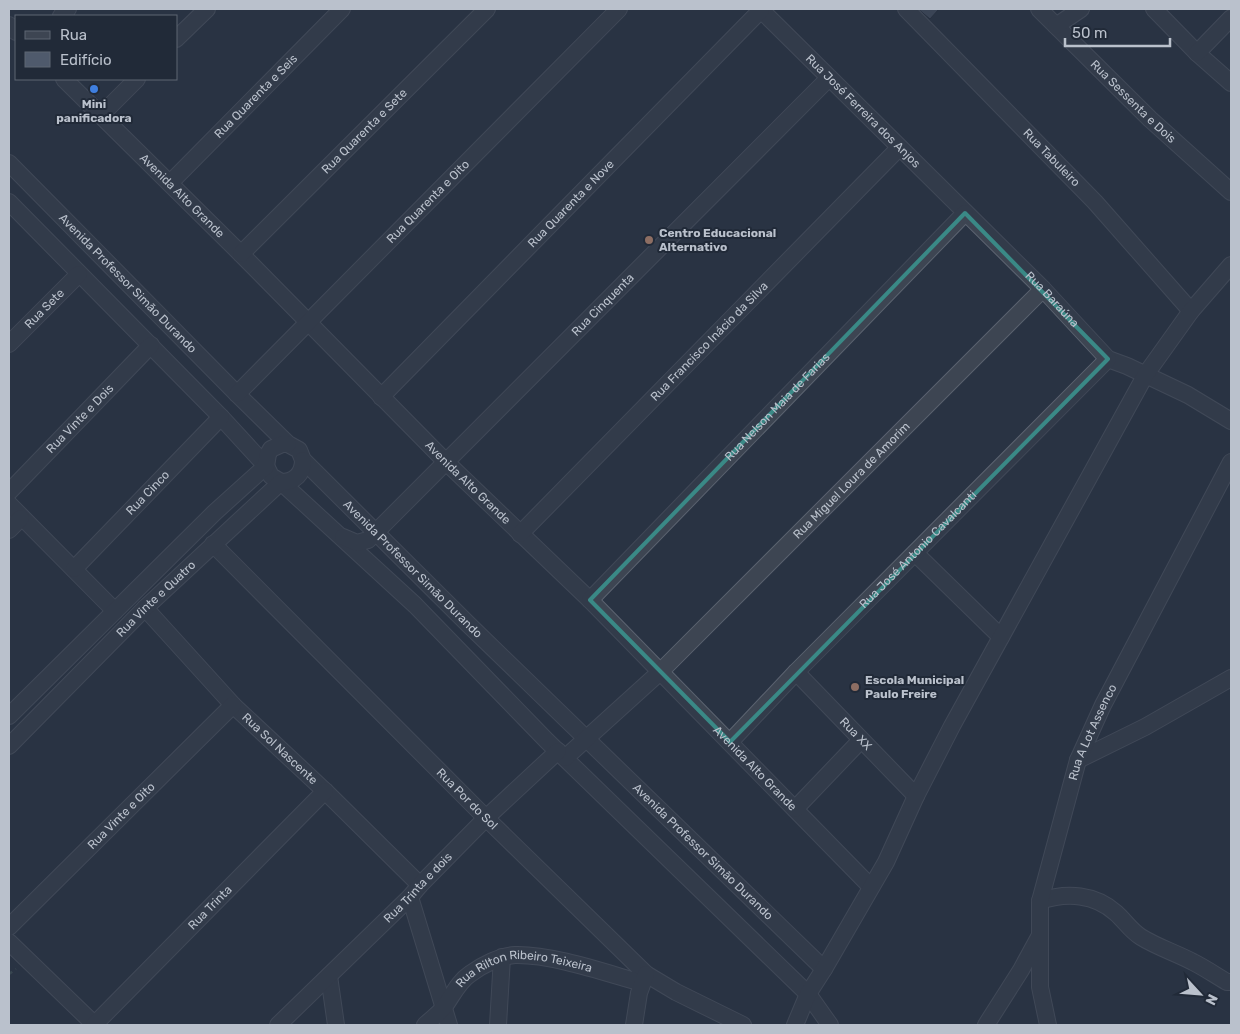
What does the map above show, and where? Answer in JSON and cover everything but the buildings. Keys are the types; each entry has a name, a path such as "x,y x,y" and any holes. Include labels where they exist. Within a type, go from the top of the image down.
{"street":[{"path":"178,37 207,9"},
{"name":"Rua Quarenta e Seis","path":"170,183 342,9"},
{"name":"Rua Quarenta e Sete","path":"241,254 487,9"},
{"name":"Rua Quarenta e Oito","path":"237,394 619,9"},
{"name":"Rua Tabuleiro","path":"906,9 1095,202 1191,311"},
{"name":"Rua Sessenta e Dois","path":"1039,9 1150,119 1231,192"},
{"path":"1056,26 1081,9"},
{"path":"1154,9 1231,83"},
{"name":"Rua José Ferreira dos Anjos","path":"760,10 965,213"},
{"name":"Rua Quarenta e Nove","path":"381,397 760,10"},
{"path":"1197,52 1231,18"},
{"name":"Rua Cinquenta","path":"377,532 829,78"},
{"name":"Avenida Alto Grande","path":"65,80 241,254 446,462 590,600 871,887"},
{"path":"101,115 136,80"},
{"name":"Rua Francisco Inácio da Silva","path":"520,534 899,148"},
{"name":"Avenida Professor Simão Durando","path":"9,163 237,394 288,444 298,450 303,460 586,740 824,970"},
{"name":"Avenida Professor Simão Durando","path":"9,202 221,417 266,466 271,476 281,482 415,605 562,754 808,994 830,1025"},
{"name":"Rua Baraúna","path":"965,213 1043,289 1108,359 1146,374 1188,395 1231,420"},
{"name":"Rua Nelson Maia de Farias","path":"590,600 965,213"},
{"path":"795,1025 808,994 824,970 886,862 916,796 1146,374 1191,311 1231,265"},
{"name":"Rua Sete","path":"9,344 79,274"},
{"name":"Rua Miguel Loura de Amorim","path":"586,740 660,672 1043,289"},
{"name":"Rua Vinte e Dois","path":"9,492 151,345"},
{"name":"Rua José Antonio Cavalcanti","path":"730,742 796,672 1108,359"},
{"name":"Rua Cinco","path":"74,569 221,417"},
{"name":"Rua Vinte e Quatro","path":"9,716 214,513 266,466 271,449 282,444 288,444"},
{"name":"Rua Vinte e Quatro","path":"9,746 145,608 213,544 281,482 293,480 298,476 303,466 303,460"},
{"name":"Rua A Lot Assenco","path":"1048,1025 1040,987 1040,901 1078,760 1107,697 1231,462"},
{"path":"9,504 115,611"},
{"path":"214,513 230,529"},
{"path":"9,530 21,518"},
{"path":"338,534 349,540 362,543 377,532"},
{"name":"Rua Por do Sol","path":"213,544 644,978 743,1025"},
{"path":"916,552 1002,637"},
{"name":"Rua Sol Nascente","path":"145,608 234,705 326,791 415,891"},
{"name":"Rua XX","path":"796,672 916,796"},
{"path":"1078,760 1145,727 1231,678"},
{"name":"Rua Vinte e Oito","path":"9,927 234,705"},
{"name":"Rua Trinta e dois","path":"278,1025 415,891 486,818 562,754 586,740"},
{"path":"795,809 861,740"},
{"name":"Rua Trinta","path":"94,1025 326,791"},
{"path":"415,891 449,1025"},
{"path":"1040,901 1066,895 1092,898 1114,911 1131,930 1142,938 1193,962 1227,982 1231,982"},
{"path":"986,1025 1021,970 1040,935"},
{"path":"9,942 94,1025"},
{"name":"Rua Rilton Ribeiro Teixeira","path":"425,1025 444,1008 455,988 469,974 502,957 514,955 542,957 644,978"},
{"path":"498,1025 502,957"},
{"path":"329,976 336,1025"},
{"path":"634,1025 644,978"}],"highlighted area":[{"path":"965,213 1108,359 730,742 590,600"}],"place":[{"name":"Mini panificadora","path":"94,89"},
{"name":"Centro Educacional Alternativo","path":"649,240"},
{"name":"Escola Municipal Paulo Freire","path":"855,687"}]}
